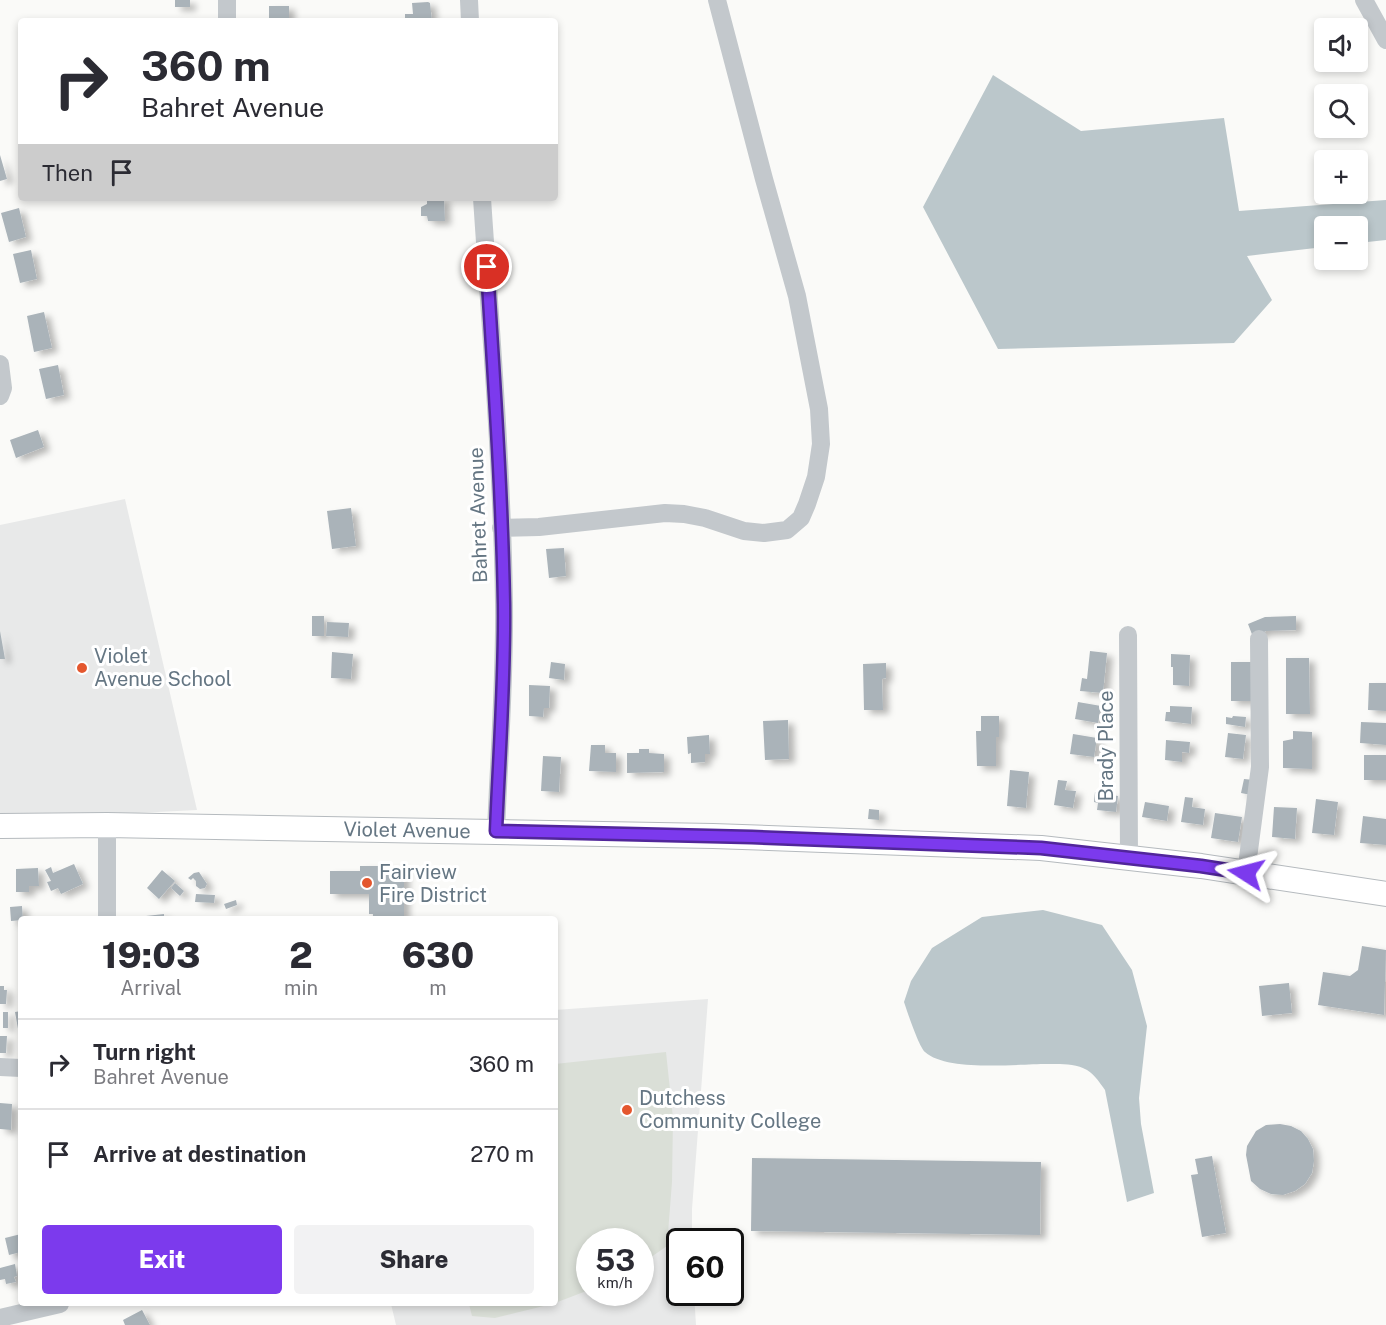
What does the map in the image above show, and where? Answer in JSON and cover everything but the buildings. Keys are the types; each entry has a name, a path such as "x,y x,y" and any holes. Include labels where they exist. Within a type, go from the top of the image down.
{"main road":[{"name":"Violet Avenue","path":"0,826 107,825 496,831 940,843 1041,848 1130,858 1386,894"}],"street":[{"path":"227,0 227,18"},
{"path":"469,0 470,18"},
{"path":"501,528 539,527 665,513 684,514 744,531 764,533 792,527 801,518 807,504 816,477 821,444 819,409 797,296 717,0"},
{"path":"1364,0 1386,40"},
{"name":"Bahret Avenue","path":"482,201 498,430 504,661 496,831"},
{"path":"0,364 3,388 0,396"},
{"name":"Brady Place","path":"1128,635 1130,858"},
{"path":"1246,873 1260,767 1259,639"},
{"path":"107,825 107,916"},
{"path":"0,1067 18,1068"},
{"path":"0,1318 51,1306"}],"shaded area":[{"path":"993,75 1081,131 1224,118 1239,211 1333,204 1368,204 1368,201 1386,200 1386,240 1368,242 1368,216 1314,216 1314,248 1247,256 1272,300 1234,343 998,349 923,207"},
{"name":"Violet Avenue School","path":"125,499 197,810 0,820 0,525"},
{"path":"1043,910 1102,925 1132,970 1147,1026 1139,1098 1141,1124 1154,1193 1127,1202 1105,1090 1087,1070 1062,1064 983,1066 949,1062 925,1052 913,1028 904,1002 911,981 932,948 982,917"},
{"name":"Dutchess Community College","path":"708,999 692,1228 666,1228 666,1306 695,1306 696,1325 396,1325 391,1306 558,1306 558,1010"},
{"path":"666,1052 673,1118 672,1182 666,1247 654,1255 654,1228 576,1228 576,1295 558,1302 558,1064"},
{"path":"470,1306 544,1306 495,1318 472,1316"}],"place":[{"name":"Violet Avenue School","path":"82,668"},
{"name":"Fairview Fire District","path":"367,883"},
{"name":"Dutchess Community College","path":"627,1110"}],"route":[{"path":"487,267 498,430 504,603 504,661 496,831 752,837 1041,848 1246,873"}]}
